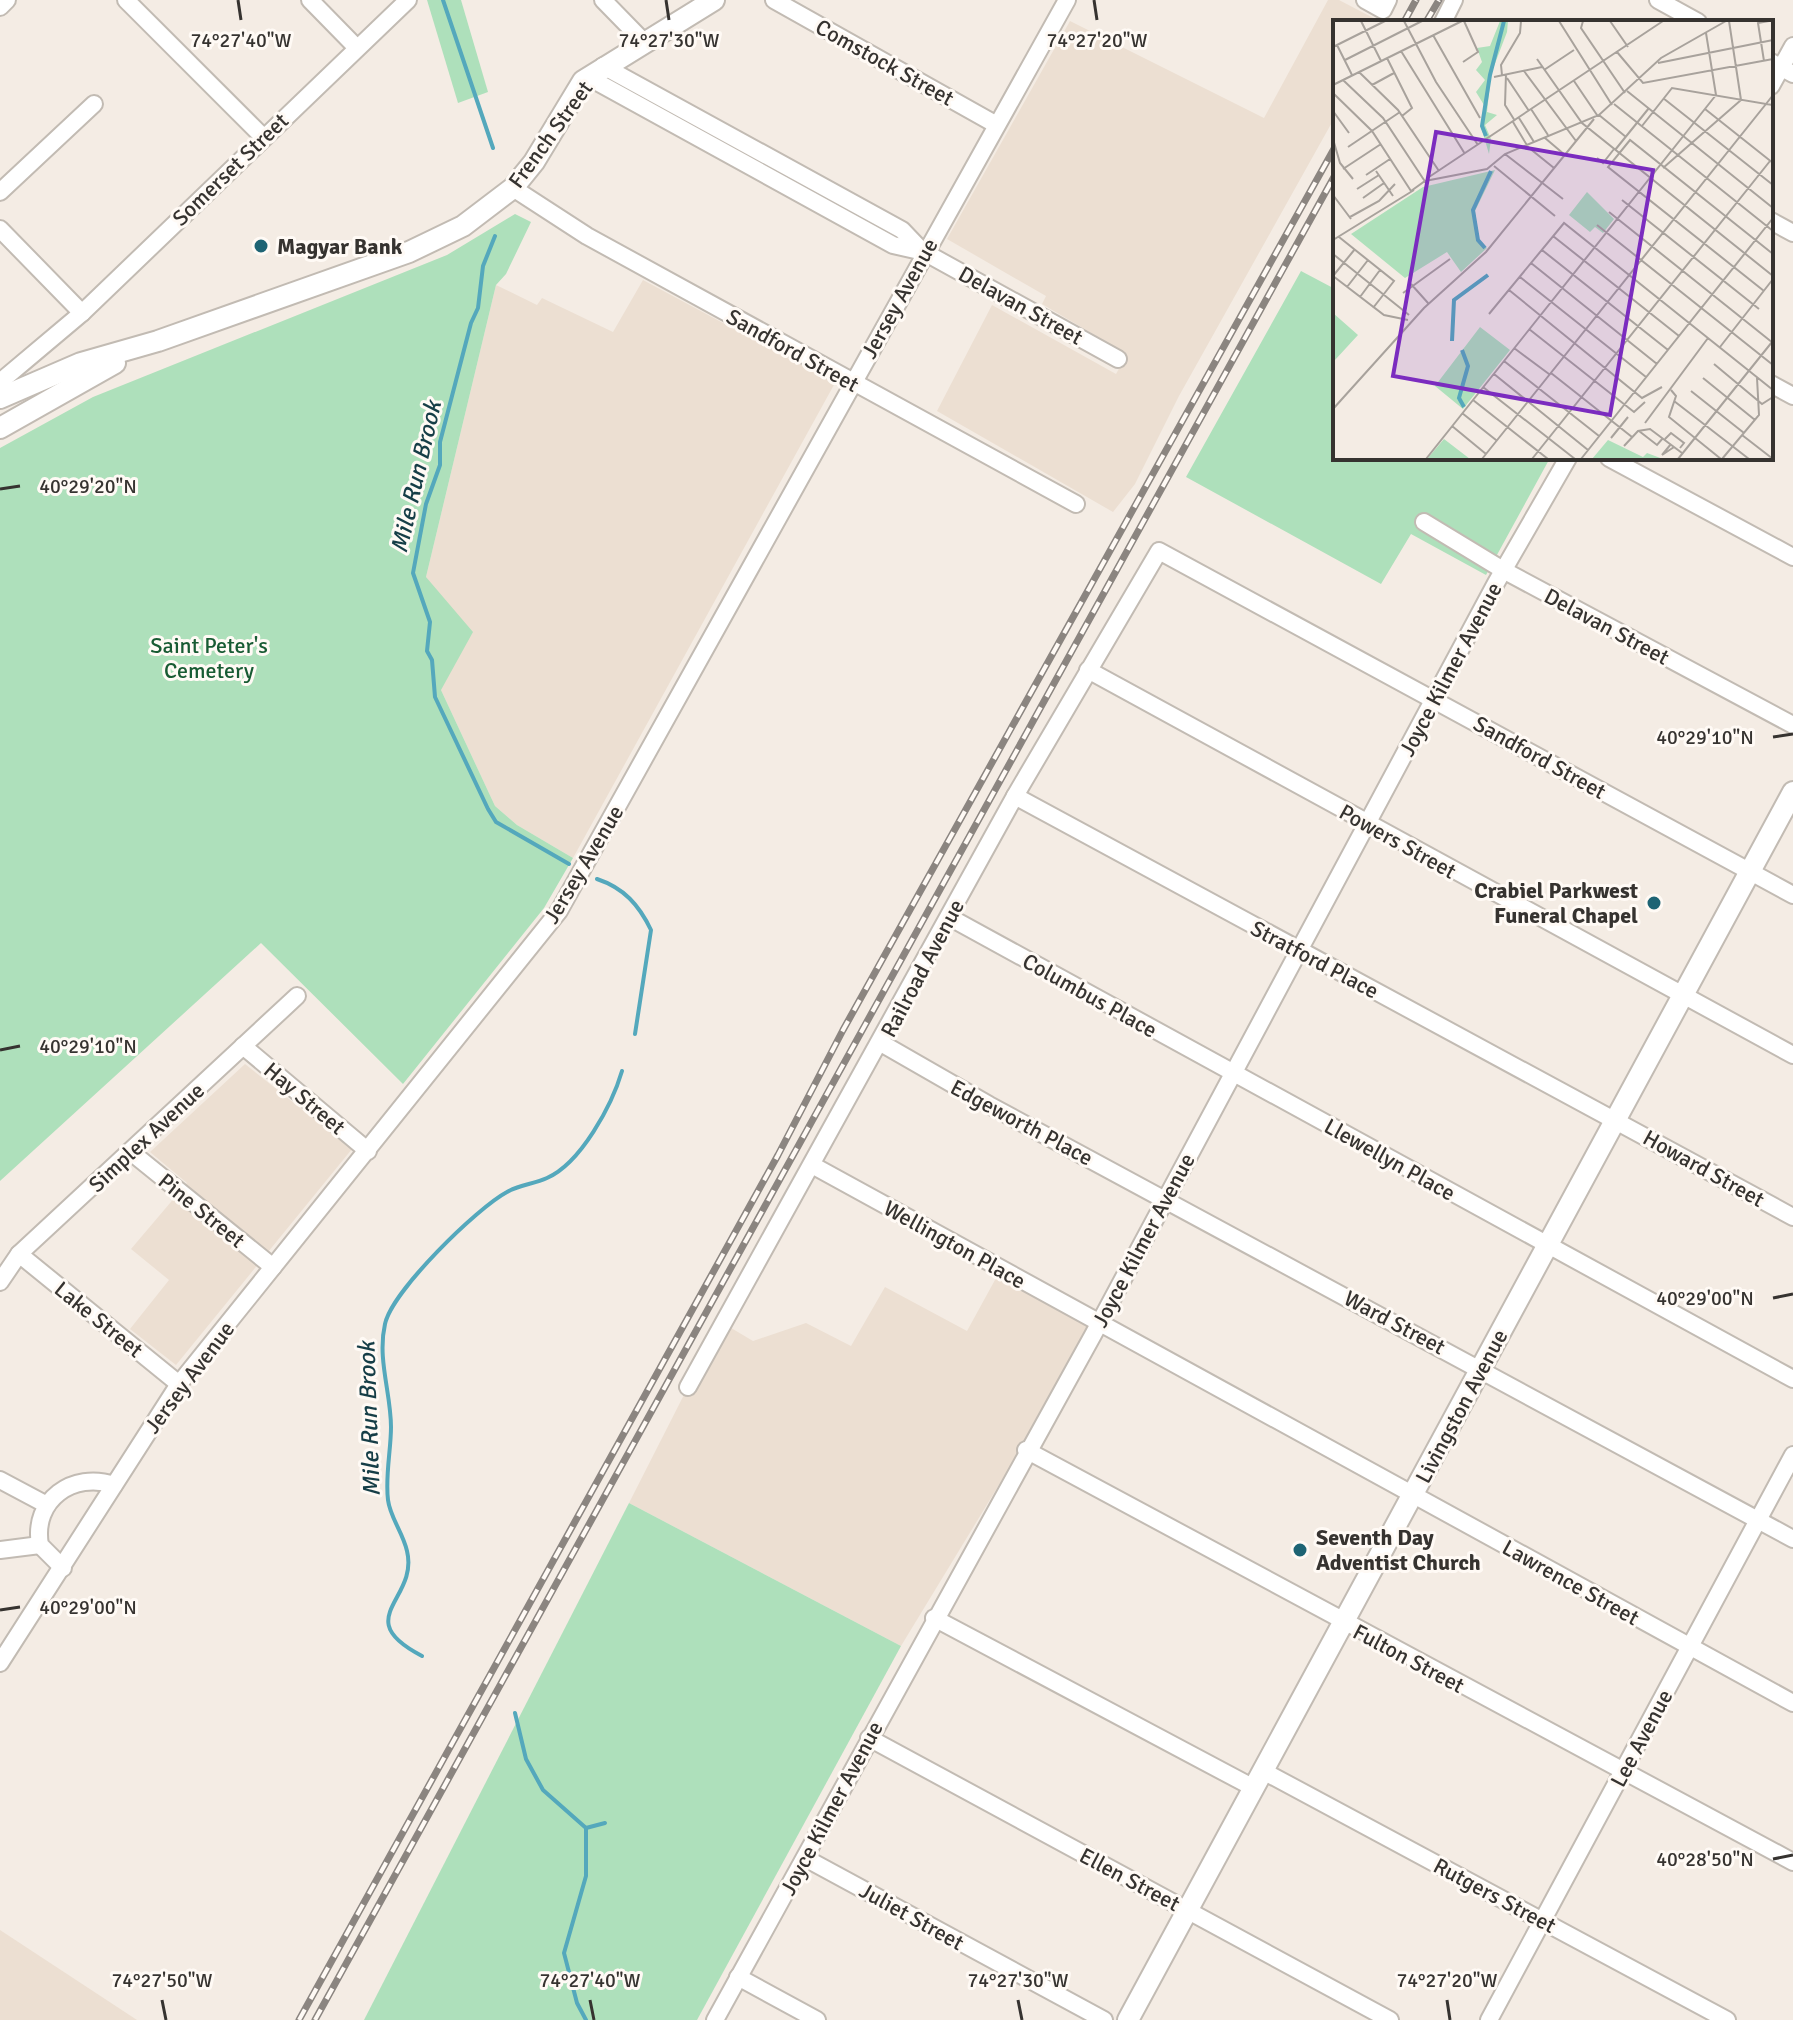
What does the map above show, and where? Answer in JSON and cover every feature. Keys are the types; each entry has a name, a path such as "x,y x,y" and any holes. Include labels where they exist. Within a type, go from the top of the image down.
{"main road":[{"name":"French Street","path":"5,391 81,363 158,341 417,249 463,226 513,188 542,150 578,87 596,72 714,0"},
{"name":"French Street","path":"1,421 158,341"},
{"name":"Livingston Avenue","path":"1128,2020 1793,792"}],"street":[{"path":"0,7 7,0"},
{"path":"126,0 263,137"},
{"path":"310,0 357,48"},
{"name":"Somerset Street","path":"1,421 5,391 53,339 408,0"},
{"path":"603,0 644,42"},
{"name":"Comstock Street","path":"774,0 995,124"},
{"name":"Jersey Avenue","path":"0,1663 179,1384 368,1151 573,889 1066,0"},
{"path":"1365,0 1386,5"},
{"path":"1444,20 1454,0"},
{"path":"1658,0 1694,20"},
{"path":"1773,83 1793,46"},
{"name":"Delavan Street","path":"596,72 774,170 902,230 924,252 1118,359"},
{"path":"0,192 94,104"},
{"name":"Sandford Street","path":"513,188 587,236 1076,504"},
{"path":"1773,222 1793,233"},
{"path":"0,229 82,313"},
{"path":"1773,385 1793,396"},
{"name":"Joyce Kilmer Avenue","path":"715,2020 1098,1322 1503,570 1567,460"},
{"path":"1613,460 1793,557"},
{"name":"Delavan Street","path":"1424,522 1503,570 1793,725"},
{"name":"Sandford Street","path":"1159,551 1793,895"},
{"name":"Railroad Avenue","path":"688,1387 1015,796 1159,551"},
{"name":"Powers Street","path":"1088,670 1793,1055"},
{"name":"Stratford Place","path":"1015,796 1616,1120"},
{"name":"Columbus Place","path":"949,917 1232,1073"},
{"name":"Simplex Avenue","path":"0,1282 19,1254 297,996"},
{"name":"Edgeworth Place","path":"881,1043 1164,1198"},
{"name":"Hay Street","path":"243,1046 368,1151"},
{"name":"Llewellyn Place","path":"1232,1073 1793,1379"},
{"name":"Howard Street","path":"1616,1120 1793,1217"},
{"name":"Pine Street","path":"131,1152 273,1267"},
{"name":"Wellington Place","path":"812,1165 1098,1322"},
{"name":"Ward Street","path":"1164,1198 1793,1539"},
{"name":"Lake Street","path":"19,1254 179,1384"},
{"name":"Lawrence Street","path":"1098,1322 1793,1703"},
{"name":"Fulton Street","path":"1026,1450 1793,1862"},
{"name":"Lee Avenue","path":"1489,2020 1793,1455"},
{"path":"0,1480 47,1505"},
{"path":"63,1568 40,1545 40,1523 47,1505 59,1491 79,1482 114,1485"},
{"path":"0,1550 40,1545"},
{"name":"Rutgers Street","path":"934,1618 1542,1921 1727,2020"},
{"name":"Ellen Street","path":"869,1738 1390,2020"},
{"name":"Juliet Street","path":"805,1858 1104,2020"},
{"path":"738,1977 817,2020"}],"shaded area":[{"path":"1328,0 1339,0 1377,20 1333,20 1333,121 1179,396 1135,484 1113,512 937,411 992,305 1116,374 1127,354 1042,304 1046,296 947,239 1070,21 1264,118"},
{"path":"643,280 835,383 573,858 517,825 495,806 441,690 426,577 496,285 537,305 542,298 613,332"},
{"path":"245,1064 352,1149 176,1365 130,1329 169,1280 131,1249 187,1183 150,1152"},
{"path":"1001,1269 1098,1322 901,1646 629,1503 721,1322 753,1341 806,1323 851,1346 885,1287 967,1331"},
{"path":"0,1930 137,2020 0,2020"}],"green space":[{"path":"427,0 461,0 488,92 458,103"},
{"name":"Saint Peter's Cemetery","path":"515,214 531,222 506,274 496,285 426,577 473,632 441,690 495,806 517,825 573,858 544,908 403,1084 261,943 0,1181 0,448 93,397 447,255"},
{"path":"1301,271 1333,288 1333,460 1549,460 1486,575 1411,534 1381,584 1186,477"},
{"path":"629,1503 901,1646 697,2020 364,2020"}],"waterway":[{"name":"Mile Run Brook","path":"443,0 493,148"},
{"name":"Mile Run Brook","path":"495,236 483,266 478,308 471,323 440,442 440,465 426,504 413,573 430,622 427,651 432,660 435,697 488,809 496,822 569,864"},
{"name":"Mile Run Brook","path":"597,879 630,898 651,930 635,1034"},
{"name":"Mile Run Brook","path":"422,1656 401,1643 391,1630 388,1619 408,1568 405,1544 388,1500 391,1427 383,1363 385,1324 391,1310 419,1272 476,1215 507,1192 547,1178 572,1160 603,1116 622,1071"},
{"name":"Mile Run Brook","path":"515,1713 526,1759 543,1790 586,1828 586,1876 564,1953 577,2003 586,2020"},
{"path":"586,1828 605,1823"}],"railway":[{"path":"1405,20 1416,0"},
{"path":"1427,20 1439,0"},
{"path":"299,2020 778,1155 843,1030 1333,151"},
{"path":"315,2020 1333,179"}],"place":[{"name":"Magyar Bank","path":"261,246"},
{"name":"Crabiel Parkwest Funeral Chapel","path":"1654,903"},
{"name":"Seventh Day Adventist Church","path":"1300,1550"}]}
